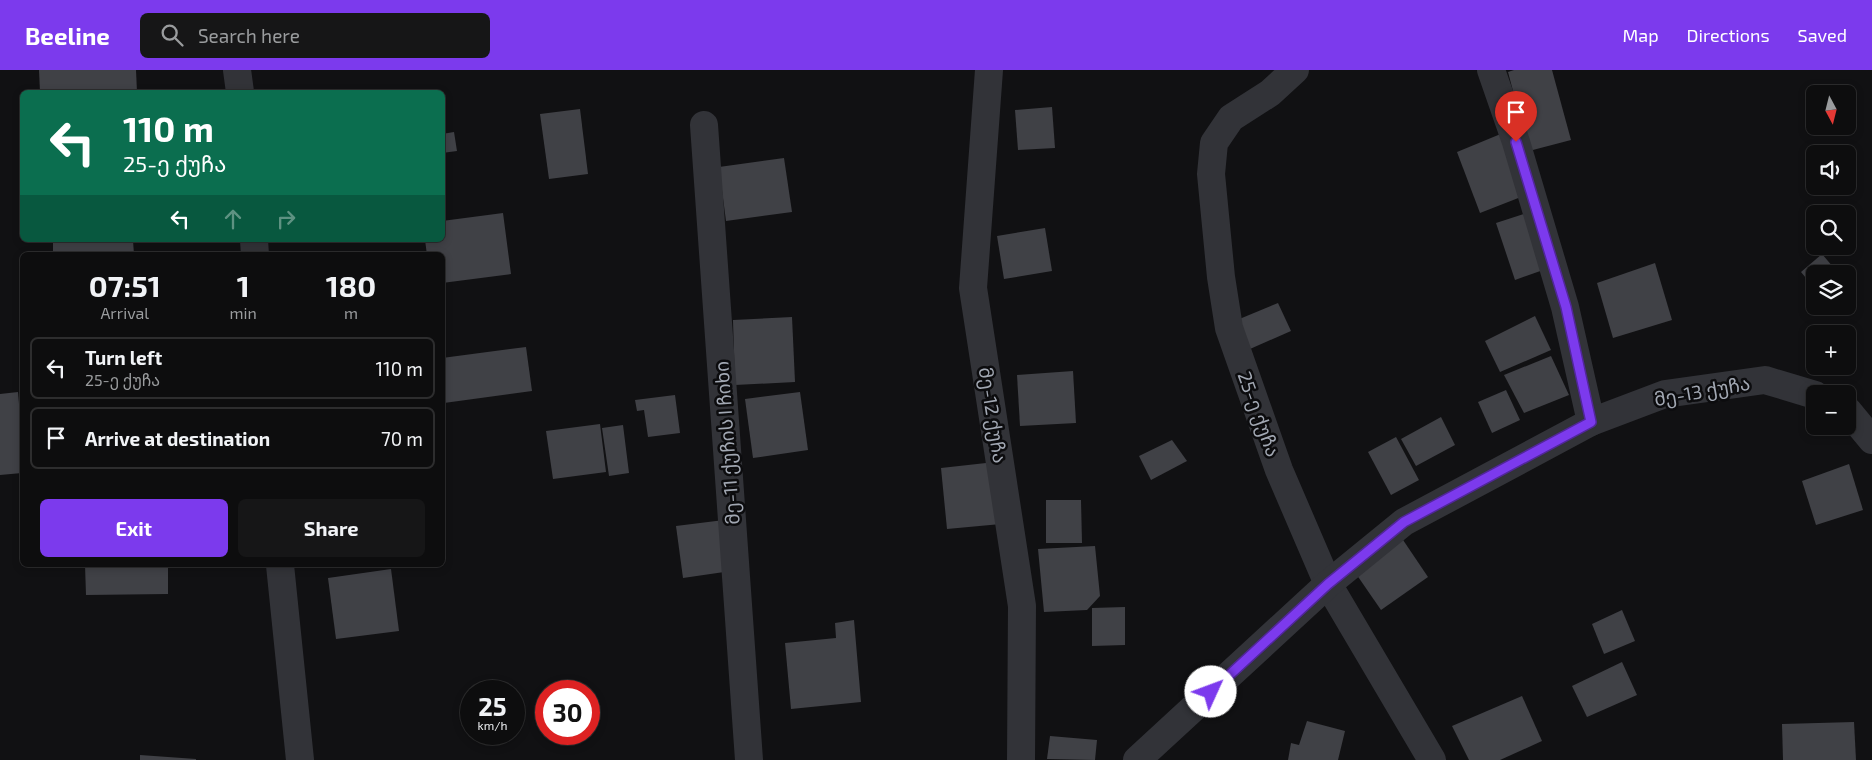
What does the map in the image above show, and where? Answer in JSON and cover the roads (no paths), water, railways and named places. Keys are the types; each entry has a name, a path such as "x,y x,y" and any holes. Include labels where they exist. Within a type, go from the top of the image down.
{"street":[{"path":"237,70 240,90"},
{"name":"მე-12 ქუჩა","path":"989,70 973,288 1022,606 1021,760"},
{"name":"25-ე ქუჩა","path":"1295,70 1270,93 1231,118 1214,143 1211,174 1221,277 1229,328 1279,470 1328,584 1432,760"},
{"path":"1491,70 1516,142 1566,307 1591,422"},
{"name":"მე-11 ქუჩის I ჩიხი","path":"704,125 749,760"},
{"name":"მე-13 ქუჩა","path":"1137,760 1328,584 1404,522 1591,422 1665,394 1765,380 1806,392"},
{"path":"1856,420 1872,440"},
{"path":"280,567 300,760"}]}
